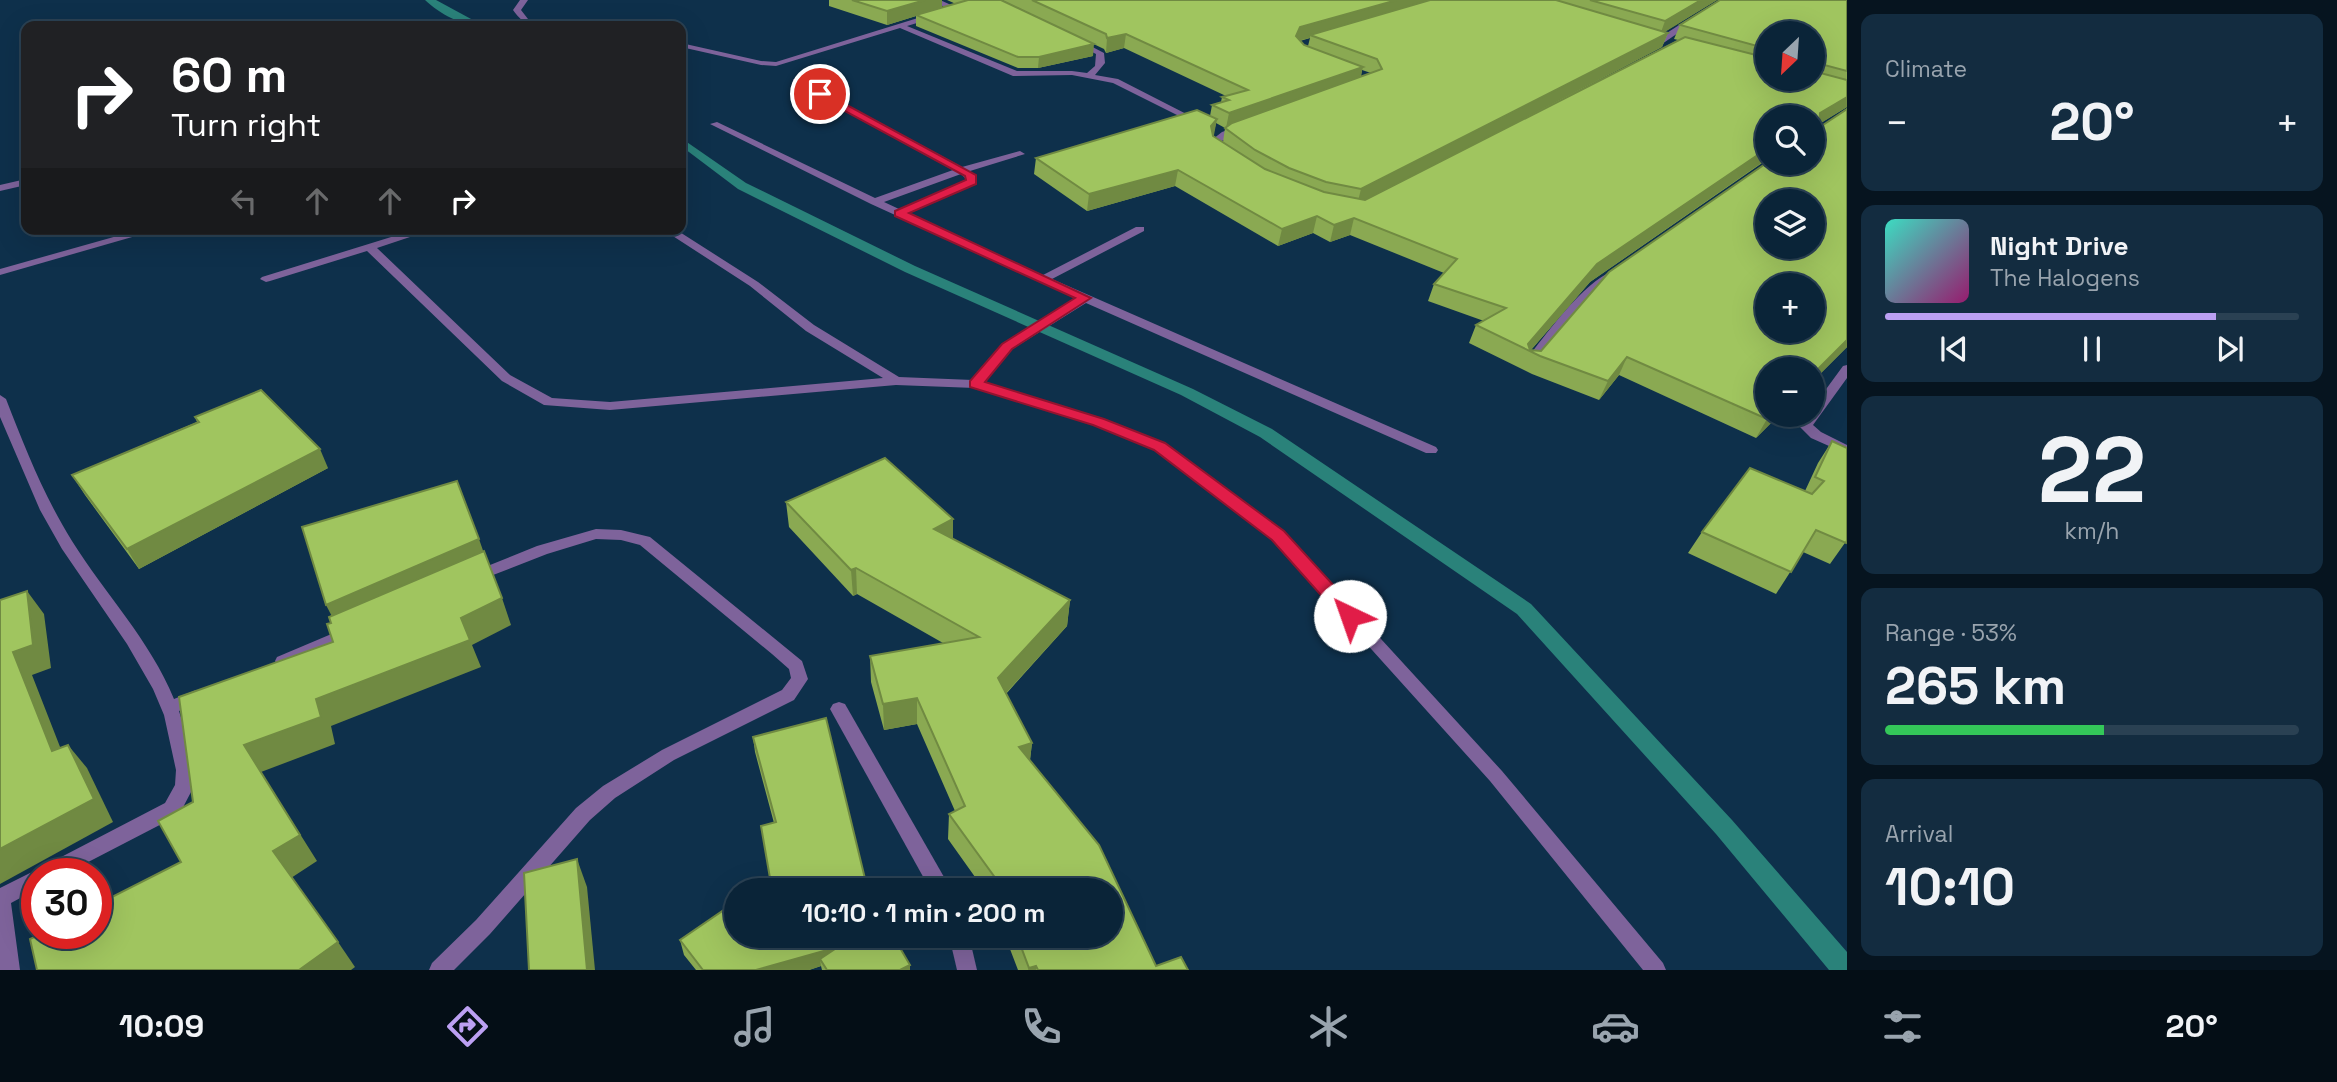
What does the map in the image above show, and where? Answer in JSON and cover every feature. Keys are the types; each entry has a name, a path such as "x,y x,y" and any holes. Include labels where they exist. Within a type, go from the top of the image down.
{"street":[{"path":"524,0 517,10 525,21"},
{"path":"934,0 956,9"},
{"path":"686,46 776,64 966,6"},
{"path":"1659,41 1704,14"},
{"path":"901,26 1016,74 1049,72 1090,75 1115,81 1225,134"},
{"path":"1063,36 1100,53 1100,68 1090,75"},
{"path":"1646,38 1677,46"},
{"path":"796,81 971,175 972,181 900,213"},
{"path":"714,124 875,202 1085,298 1431,450"},
{"path":"1232,159 1215,148 1216,141 1225,134 1251,125"},
{"path":"875,202 962,170 1020,154"},
{"path":"0,188 21,183"},
{"path":"1045,278 1140,229"},
{"path":"0,272 133,235"},
{"path":"266,279 409,235"},
{"path":"676,235 754,284 810,328 896,381"},
{"path":"369,247 506,378 549,402 610,406 896,381 975,384 1098,422 1159,446 1278,536 1496,776 1656,970"},
{"path":"1529,364 1595,286 1627,263"},
{"path":"975,384 1007,346 1085,298"},
{"path":"1847,369 1806,426 1816,435 1847,450"},
{"path":"0,399 22,458 67,545 139,646 171,707 186,771 187,784 172,809 78,858"},
{"path":"439,970 483,927 583,814 609,792 668,755 788,695 800,678 796,666 778,650 645,541 621,535 596,534 542,550 458,584"},
{"path":"262,670 362,627"},
{"path":"171,707 210,691"},
{"path":"838,709 935,878"},
{"path":"9,970 1,898 21,887"},
{"path":"962,948 967,970"}],"building":[{"path":"852,0 925,0 887,11"},
{"path":"968,0 1001,0 1094,44 1039,57 1018,57 916,15"},
{"path":"1032,0 1397,0 1300,27 1296,36 1304,45 1363,67 1229,113 1212,105 1229,100 1222,97 1248,90 1126,34 1107,38 1106,34"},
{"path":"1430,0 1556,0 1668,33 1361,189 1326,182 1289,168 1255,150 1225,128 1232,123 1382,69 1377,59 1310,35"},
{"path":"1590,0 1701,0 1665,21"},
{"path":"1720,0 1847,0 1847,71 1825,65 1825,21 1755,21 1755,45 1680,25"},
{"path":"1685,37 1755,55 1755,91 1825,91 1825,74 1847,80 1847,97 1825,110 1825,105 1755,105 1755,157 1597,264 1528,344 1530,350 1541,351 1609,272 1755,171 1755,175 1825,175 1825,124 1847,109 1847,340 1825,362 1825,357 1755,357 1755,414 1627,357 1608,381 1540,356 1476,325 1506,308 1434,284 1457,259 1354,218 1334,225 1317,216 1282,229 1178,170 1089,194 1036,158 1197,110 1217,119 1211,126 1213,136 1265,169 1324,192 1365,200"},
{"path":"261,390 320,449 127,549 72,475 199,422 195,417"},
{"path":"1832,441 1847,448 1846,543 1816,530 1791,572 1702,532 1750,468 1812,494 1824,481 1815,477"},
{"path":"885,458 953,519 934,529 1070,600 998,678 1032,743 1019,747 1099,845 1115,878 995,878 949,814 965,806 917,698 883,704 870,656 979,637 856,568 851,570 786,502"},
{"path":"457,481 479,539 326,605 302,527"},
{"path":"484,551 502,598 461,618 470,640 316,699 321,717 244,745 300,835 273,851 338,942 299,970 37,970 32,949 112,949 112,897 181,862 158,821 193,802 179,697 333,642 327,624 331,623 329,617"},
{"path":"27,591 33,645 13,652 52,751 68,745 94,799 0,849 0,600"},
{"path":"826,718 865,878 770,878 761,826 776,822 753,737"},
{"path":"577,859 587,970 529,970 524,873"},
{"path":"1123,896 1156,966 1181,957 1188,970 1038,970 1036,966 1029,968 1022,948 1123,948"},
{"path":"724,910 724,948 834,948 756,970 703,970 680,940"},
{"path":"836,948 900,948 910,965 900,970 827,970 820,959"}],"waterway":[{"path":"430,0 468,21"},
{"path":"686,145 742,186 910,269 1187,392 1266,433 1524,609 1724,827 1846,970"}],"route":[{"path":"820,94 971,175 972,181 900,213 1085,298 1007,346 975,384 1098,422 1159,446 1278,536 1350,616"}]}
